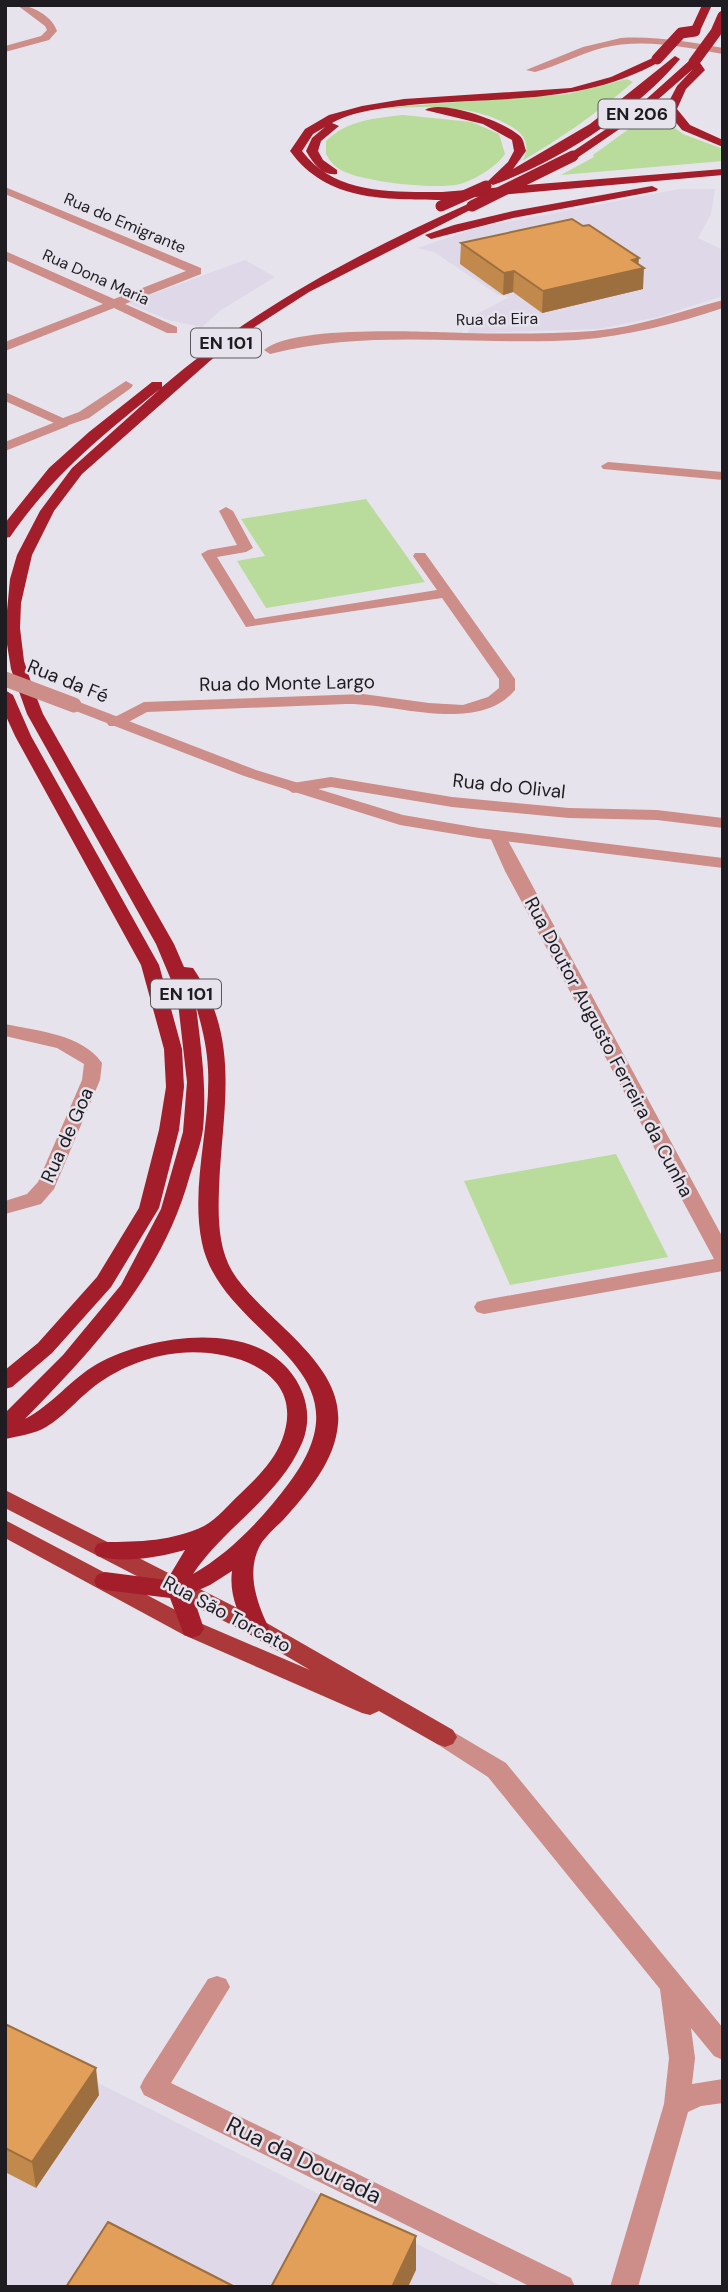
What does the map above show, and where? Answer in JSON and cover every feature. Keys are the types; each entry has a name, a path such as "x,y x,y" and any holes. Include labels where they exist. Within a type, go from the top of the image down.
{"highway":[{"name":"EN 206","path":"529,166 563,147 623,106 675,59 695,31 707,5"},
{"name":"EN 206","path":"573,156 642,110 671,86 694,62 716,32 723,16"},
{"path":"695,31 681,33 657,59 611,81 577,90 541,95 402,103 344,113 309,129 299,139 296,151 302,164 317,175 339,185 399,195 442,196 723,172"},
{"path":"694,62 699,70 681,88 671,109 689,130 723,144"},
{"path":"493,182 512,164 520,151 517,139 502,128 459,113 432,110 382,112 347,120 325,131 316,140 312,151 318,162 330,171 376,185 403,188 443,188 723,165"},
{"name":"EN 101","path":"5,1429 70,1360 129,1289 171,1209 193,1132 196,1082 186,994 165,944 35,714 15,652 13,629 17,578 38,525 50,503 77,471 190,372 250,324 348,264 573,156"},
{"name":"EN 101","path":"5,534 45,479 93,435 237,320 334,258 529,166"},
{"path":"348,264 363,264 413,241 479,221 723,177"},
{"name":"EN 101","path":"5,695 23,736 150,965 173,1049 175,1087 169,1130 149,1208 104,1282 45,1348 5,1382"},
{"path":"105,1581 154,1588 178,1588 204,1580 287,1503 313,1467 327,1436 324,1395 312,1370 291,1344 240,1296 216,1259 209,1222 218,1101 214,1045 206,1006 190,976 165,944"},
{"path":"5,1429 33,1425 90,1379 120,1362 144,1353 203,1344 241,1350 257,1356 281,1374 298,1415 296,1433 288,1450 264,1484 215,1531 178,1579 178,1588 192,1629"},
{"path":"105,1550 169,1548 187,1544 215,1531"},
{"path":"251,1539 240,1583 257,1628"}],"main road":[{"name":"Rua São Torcato","path":"5,1498 257,1628 445,1737"},
{"name":"Rua São Torcato","path":"5,1528 192,1629 445,1737"}],"street":[{"path":"5,49 45,38 52,31 50,25 22,5"},
{"path":"530,70 548,66 588,48 628,40 666,41 723,51"},
{"name":"Rua do Emigrante","path":"5,190 197,271 8,343"},
{"name":"Rua Dona Maria","path":"5,255 111,305 172,330"},
{"name":"Rua da Eira","path":"270,350 302,339 338,336 481,337 613,332 723,304"},
{"path":"5,447 84,415 126,385"},
{"path":"5,396 63,423"},
{"path":"608,466 723,477"},
{"path":"226,511 246,548 208,554 251,624 445,593"},
{"name":"Rua do Monte Largo","path":"115,723 144,707 366,699 460,710 496,701 507,690 507,680 420,556"},
{"name":"Rua da Fé","path":"5,679 115,723 293,788 400,820 723,863"},
{"name":"Rua do Olival","path":"293,788 331,782 452,802 569,813 657,815 723,823"},
{"name":"Rua Doutor Augusto Ferreira da Cunha","path":"497,835 723,1257"},
{"name":"Rua de Goa","path":"5,1030 68,1046 84,1053 93,1063 91,1080 47,1184 34,1199 12,1206"},
{"path":"484,1307 723,1264"},
{"name":"Rua São Torcato","path":"445,1737 497,1770 723,2048"},
{"path":"624,2287 677,2104 682,2058 671,1984"},
{"name":"Rua da Dourada","path":"216,1987 153,2087 561,2287"},
{"path":"677,2104 699,2094 723,2091"}],"shaded area":[{"path":"679,189 715,189 711,214 698,238 723,250 723,296 658,317 599,329 468,333 475,315 509,297 498,295 434,252 417,248 480,227"},
{"path":"245,260 275,277 221,310 202,327 168,320 128,303"},
{"path":"5,2036 487,2279 504,2287 5,2287"}],"green space":[{"path":"627,79 633,82 607,104 522,161 526,148 525,140 519,132 497,119 477,113 413,107 350,114 404,106 568,94"},
{"path":"662,105 667,122 683,134 723,149 723,161 561,175 594,157 593,155"},
{"path":"403,115 472,122 499,134 505,154 491,168 472,179 460,184 434,186 382,181 351,174 336,167 326,154 326,141 343,128 362,121"},
{"path":"366,499 425,582 266,608 237,561 265,556 241,519"},
{"path":"616,1154 668,1257 510,1285 464,1181"}],"building":[{"path":"572,219 583,226 589,225 639,258 632,260 644,268 543,291 514,271 504,273 461,243"},
{"path":"5,2024 96,2068 32,2162 5,2148"},
{"path":"321,2194 416,2236 392,2287 271,2287"},
{"path":"108,2222 235,2287 66,2287"}]}
